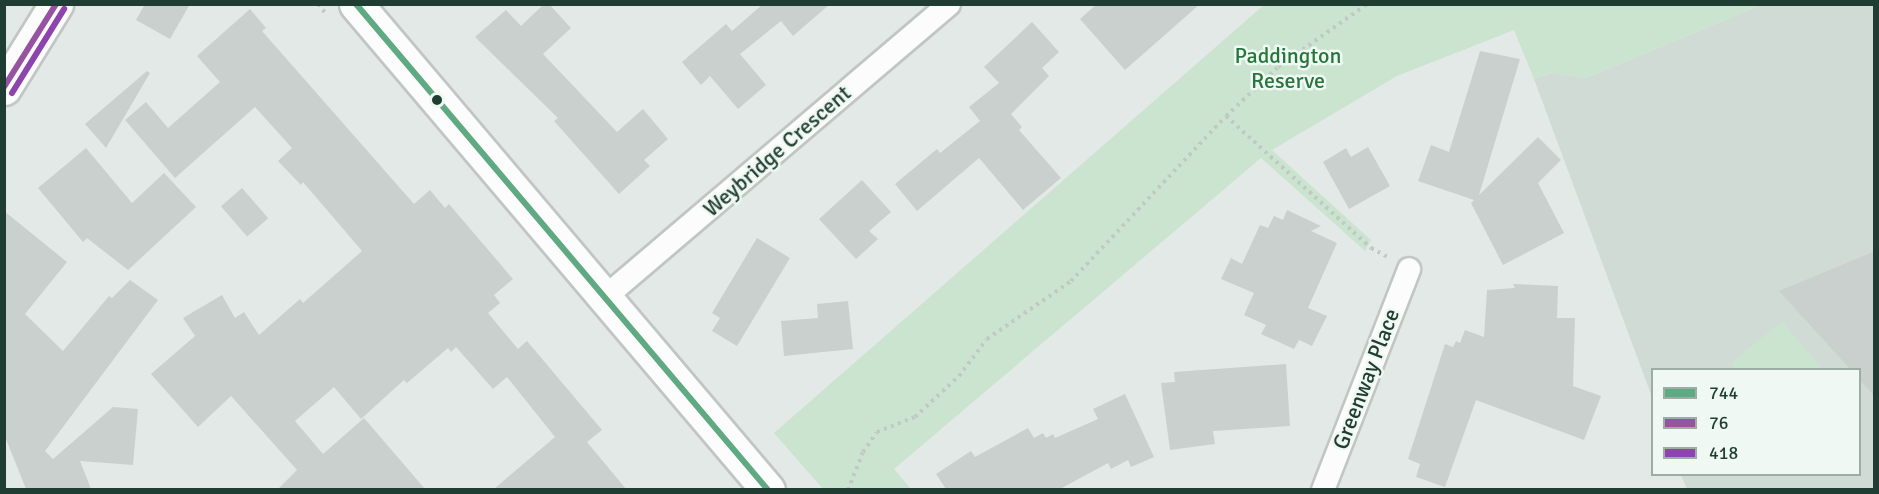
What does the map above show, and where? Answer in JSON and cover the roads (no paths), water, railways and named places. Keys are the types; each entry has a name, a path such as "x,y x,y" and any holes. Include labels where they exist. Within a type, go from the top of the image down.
{"main road":[{"path":"4,88 56,4"},
{"path":"356,4 768,489"}],"street":[{"name":"Weybridge Crescent","path":"604,298 949,4"},
{"name":"Greenway Place","path":"1323,489 1409,269"}],"park label":[{"name":"Paddington Reserve","path":"1288,68"}]}
